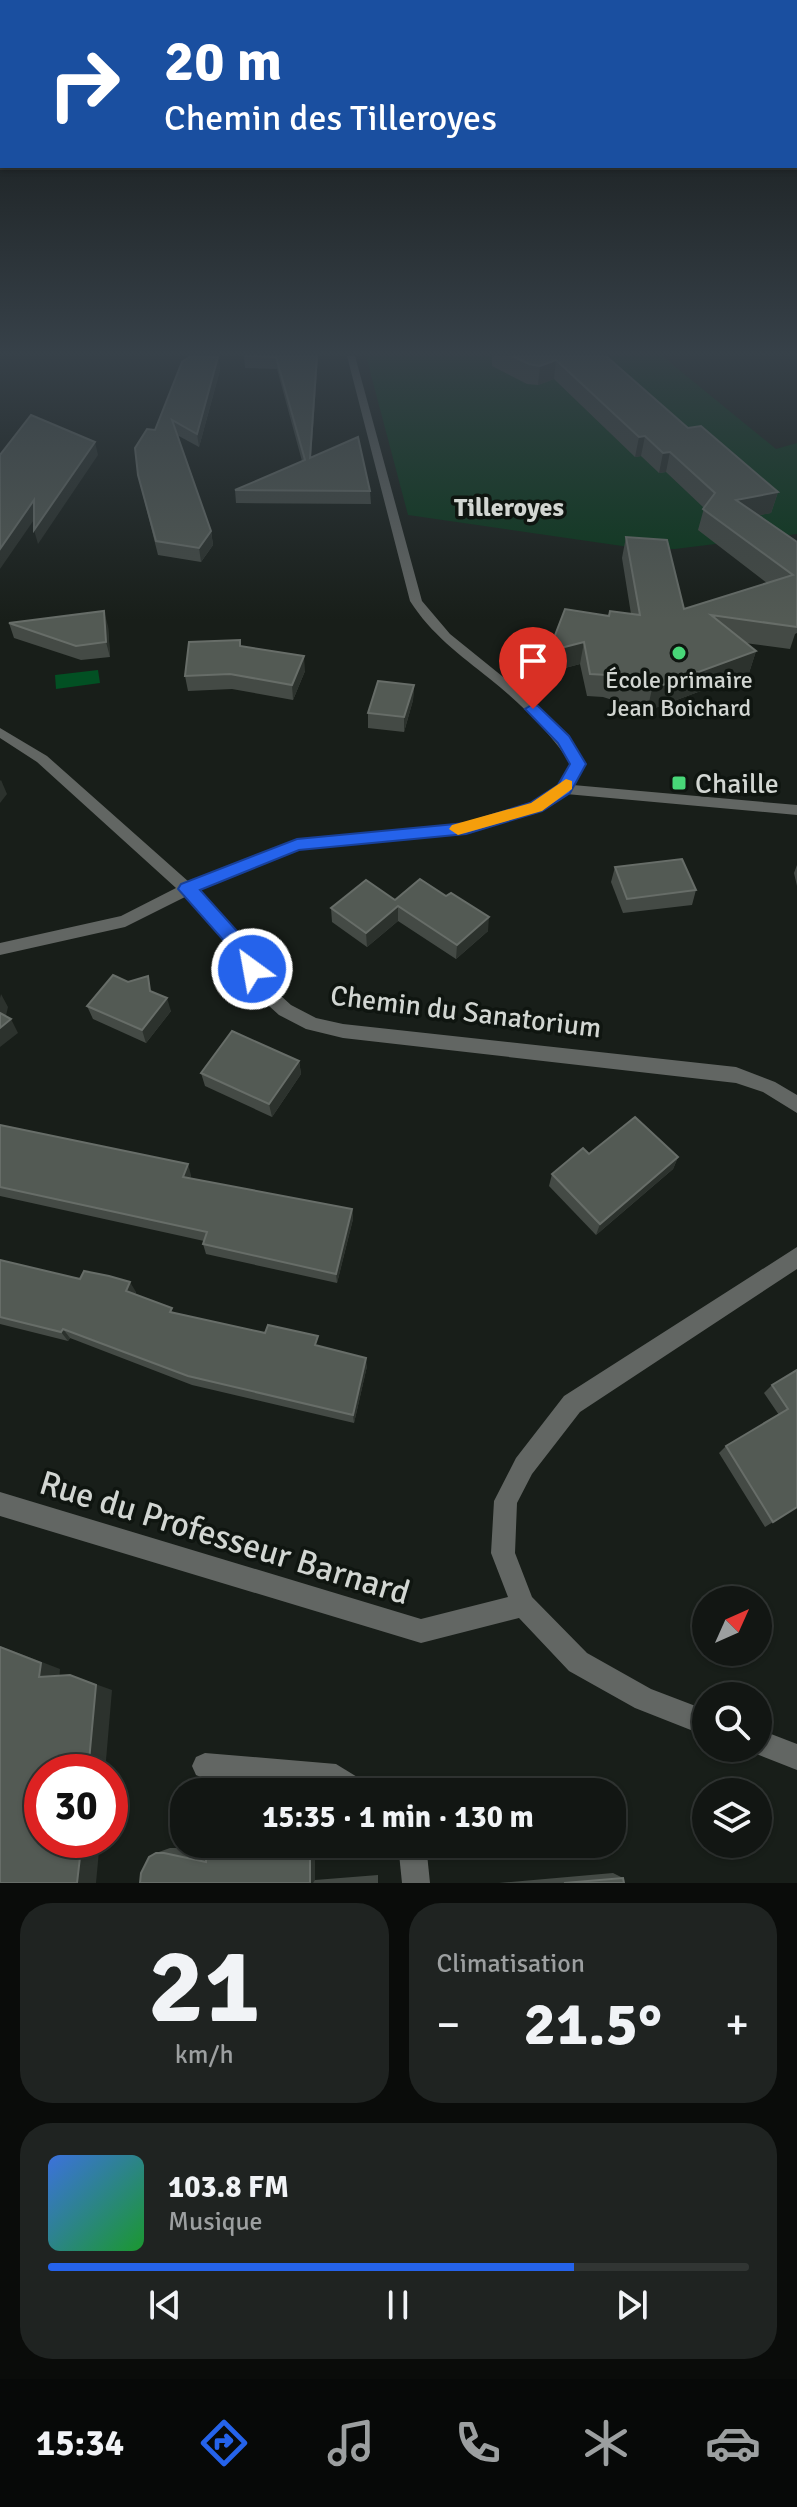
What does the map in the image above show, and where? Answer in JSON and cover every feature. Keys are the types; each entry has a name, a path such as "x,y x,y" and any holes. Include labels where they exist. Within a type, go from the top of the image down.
{"street":[{"path":"0,949 125,921 187,889 297,845 466,828 536,807 564,789 578,764 564,740 517,694 429,624 416,601 374,444"},
{"name":"Chemin du Sanatorium","path":"0,732 42,759 187,889 239,946 264,991 285,1010 312,1024 343,1031 736,1075 769,1087 797,1105"},
{"path":"564,789 797,810"},
{"path":"692,1718 644,1699 578,1662 523,1605 503,1553 506,1501 524,1466 572,1404 797,1257"},
{"name":"Rue du Professeur Barnard","path":"0,1504 421,1631 523,1605"},
{"path":"772,1747 797,1757"},
{"path":"205,1766 337,1778"},
{"path":"413,1858 416,1883"}],"shaded area":[{"path":"389,444 770,444 776,449 797,444 797,534 675,549 636,548 408,515"},
{"path":"98,670 100,683 56,689 55,675"}],"building":[{"path":"9,444 94,444 34,530 34,500 0,549 0,455"},
{"path":"138,444 180,444 211,531 199,548 156,541 138,475 135,448"},
{"path":"300,444 311,444 310,458 342,444 360,444 370,491 235,490 305,460"},
{"path":"653,444 722,444 778,492 736,500 797,542 797,627 711,615 756,651 652,689 608,675 590,674 584,642 549,651 565,609 609,616 610,611 640,615 626,537 667,540 684,609 793,575 703,509 715,493 670,452 663,453"},
{"path":"104,611 106,642 76,646 9,623"},
{"path":"240,640 240,646 304,656 292,685 230,674 185,676 189,642"},
{"path":"378,681 414,685 404,717 368,713"},
{"path":"682,859 696,890 627,899 615,867"},
{"path":"420,879 446,896 451,893 489,917 457,945 398,906 366,933 331,908 366,880 395,900"},
{"path":"113,975 128,982 148,976 150,991 167,998 142,1030 87,1006"},
{"path":"0,1013 11,1019 0,1028"},
{"path":"232,1031 299,1061 269,1104 201,1073"},
{"path":"635,1117 678,1157 600,1224 552,1174 583,1148 589,1154"},
{"path":"0,1125 188,1164 183,1177 352,1209 336,1274 203,1244 207,1232 0,1187"},
{"path":"0,1260 80,1279 84,1271 130,1282 126,1291 172,1308 170,1312 265,1333 268,1325 318,1336 315,1345 366,1358 353,1415 188,1376 63,1329 61,1332 0,1317"},
{"path":"797,1370 797,1507 773,1522 726,1446 788,1409 772,1385"},
{"path":"0,1647 41,1663 39,1677 70,1675 96,1685 90,1754 24,1754 24,1858 80,1858 77,1883 0,1883"},
{"path":"156,1853 170,1854 170,1858 206,1862 206,1858 310,1858 310,1883 140,1883 149,1857"},
{"path":"623,1878 624,1883 564,1883"}],"slow traffic":[{"path":"458,829 536,807 566,785"}],"place":[{"name":"École primaire Jean Boichard","path":"679,653"},
{"name":"Chaille","path":"679,783"}],"district":[{"name":"Tilleroyes","path":"509,507"}],"route":[{"path":"252,969 239,946 187,889 297,845 466,828 536,807 564,789 578,764 564,740 533,709"}]}
